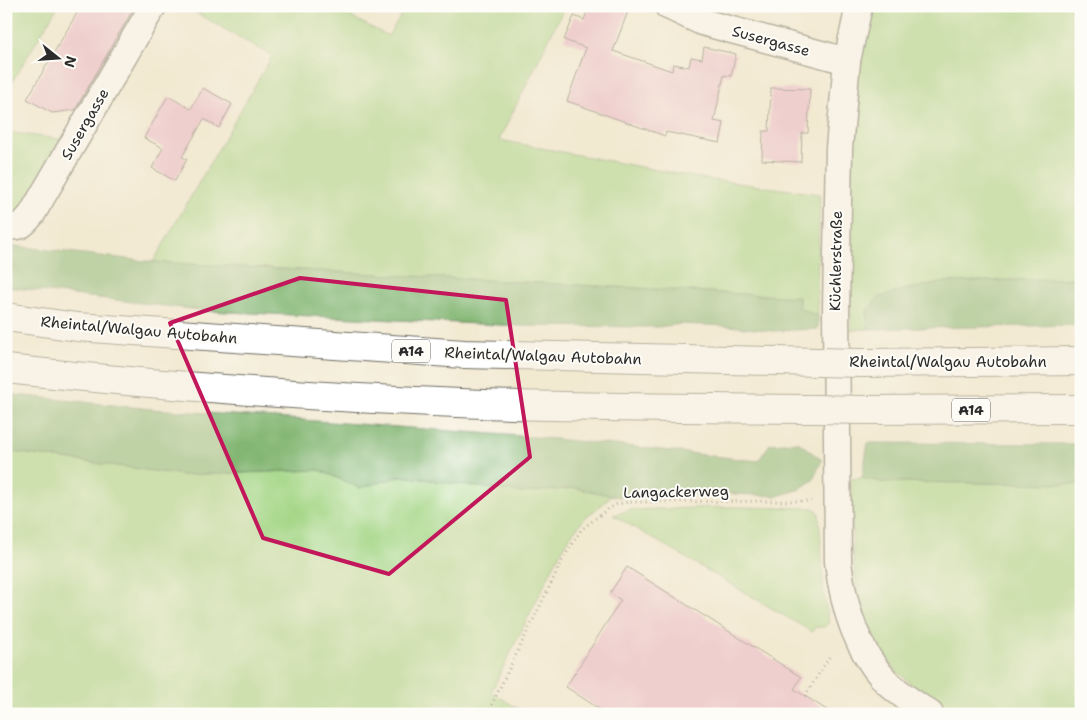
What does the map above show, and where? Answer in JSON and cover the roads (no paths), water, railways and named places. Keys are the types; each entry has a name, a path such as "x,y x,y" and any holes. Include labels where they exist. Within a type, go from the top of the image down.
{"highway":[{"name":"Rheintal/Walgau Autobahn","path":"6,317 76,327 464,354 861,363 1081,360"},
{"name":"A14","path":"6,369 170,385 380,399 583,407 861,410 1081,409"}],"street":[{"name":"Susergasse","path":"6,226 20,227 35,209 153,6"},
{"name":"Susergasse","path":"668,6 702,22 846,61"},
{"name":"Küchlerstraße","path":"859,6 846,61 839,148 836,309 838,562 841,588 852,626 861,646 884,679 906,698 930,714"}]}
